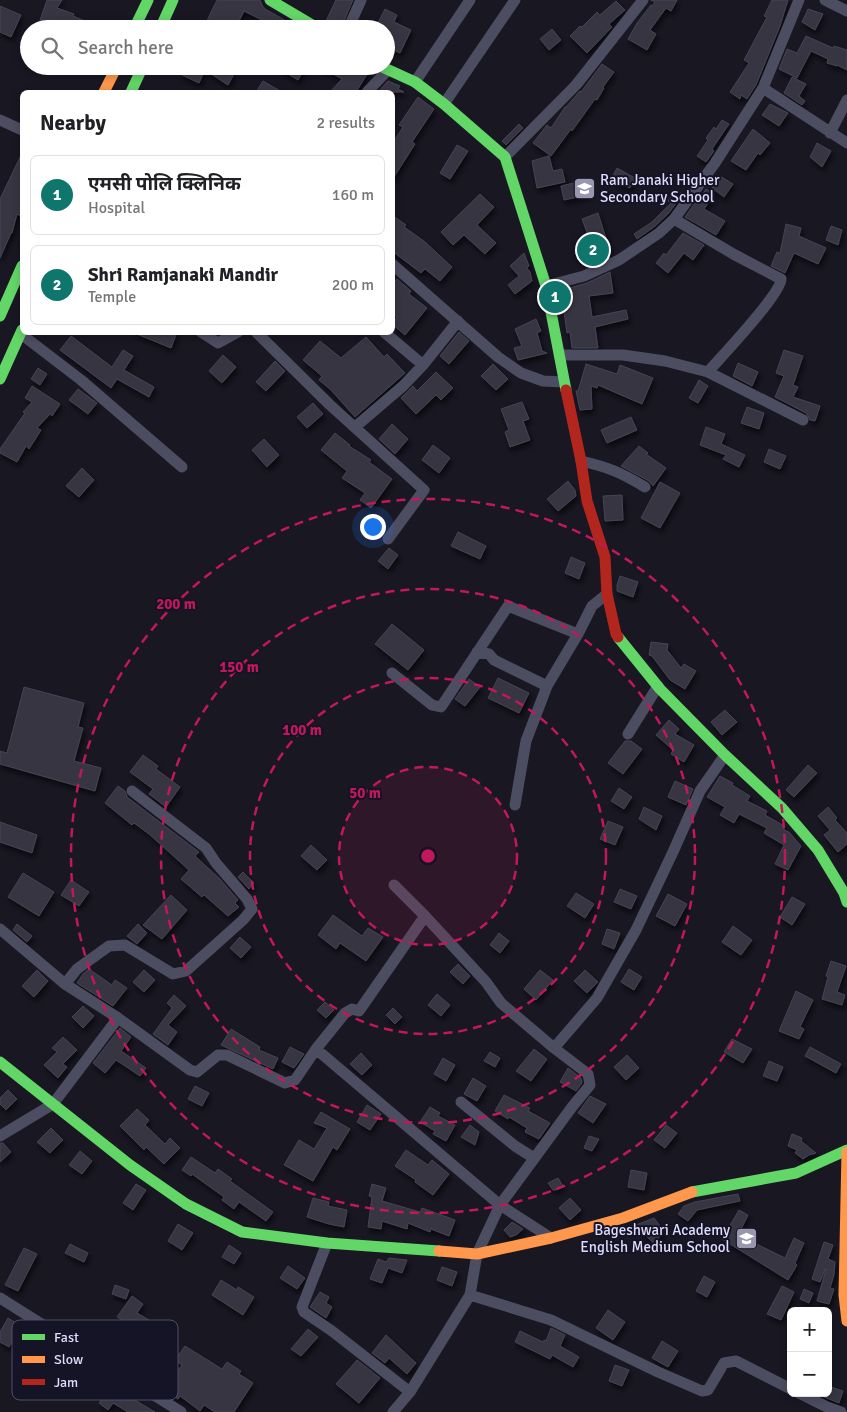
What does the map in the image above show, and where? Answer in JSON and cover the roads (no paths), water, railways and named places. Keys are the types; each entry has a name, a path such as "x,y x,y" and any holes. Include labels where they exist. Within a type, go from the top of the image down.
{"main road":[{"path":"138,20 148,0"},
{"path":"164,20 173,0"},
{"path":"272,0 305,20"},
{"path":"395,74 415,82 444,104 505,157 546,286 581,461 587,501 605,557 607,594 616,634 658,686 725,755 782,808 818,850 844,893 847,902"},
{"path":"105,90 112,75"},
{"path":"132,90 140,75"},
{"path":"0,316 20,271"},
{"path":"0,379 21,335"},
{"path":"0,1062 130,1165 186,1204 242,1232 327,1243 477,1254 551,1238 623,1218 692,1192 796,1173 847,1151 844,1295 847,1321"}],"street":[{"path":"352,20 361,0"},
{"path":"415,82 470,0"},
{"path":"444,104 515,0"},
{"path":"505,157 576,84 643,0"},
{"path":"546,286 584,276 619,260 660,233 674,219 715,163 763,88 799,0"},
{"path":"825,0 847,11"},
{"path":"368,90 380,75"},
{"path":"763,88 847,143"},
{"path":"830,133 847,100"},
{"path":"0,120 20,129"},
{"path":"674,219 735,255 781,279 781,284 769,301 708,372"},
{"path":"395,267 498,357 521,373 543,381 564,382"},
{"path":"0,285 12,290"},
{"path":"355,427 403,386 423,365 458,321"},
{"path":"26,335 182,467"},
{"path":"206,335 218,343 233,335"},
{"path":"259,335 424,490 388,539"},
{"path":"388,335 423,365"},
{"path":"560,355 623,355 665,361 708,372 803,420"},
{"path":"581,461 608,467 645,487"},
{"path":"515,805 526,741 547,686 578,634 592,606 607,594"},
{"path":"392,673 432,705 441,707 508,606 578,634"},
{"path":"477,652 489,654 494,660 547,686"},
{"path":"628,734 658,686"},
{"path":"554,1048 597,998 636,930 700,791 725,755"},
{"path":"65,984 77,970 109,946 125,945 173,974 186,972 243,920 252,909 248,899 216,863 206,848 132,791"},
{"path":"393,1412 410,1392 470,1295 477,1254 500,1205 590,1085 588,1074 501,1004 486,982 394,885"},
{"path":"0,929 65,984 118,1018 190,1070 197,1072 218,1055 227,1056 285,1083 290,1083 295,1080 316,1049 345,1013 352,1009 359,1011 425,916"},
{"path":"0,1136 53,1104 118,1018"},
{"path":"316,1049 500,1205 551,1238"},
{"path":"461,1102 515,1146 534,1158"},
{"path":"327,1243 302,1307 304,1312 332,1331 410,1392"},
{"path":"470,1295 551,1320 658,1372 702,1391 708,1390 724,1363 736,1361 787,1387"},
{"path":"0,1298 35,1320"},
{"path":"806,1397 827,1408 841,1412"},
{"path":"162,1400 181,1412"}],"place":[{"name":"Ram Janaki Higher Secondary School","path":"584,189"},
{"name":"Shri Ramjanaki Mandir","path":"593,250"},
{"name":"एमसी पोलि क्लिनिक","path":"555,297"},
{"name":"Bageshwari Academy English Medium School","path":"746,1239"}]}
